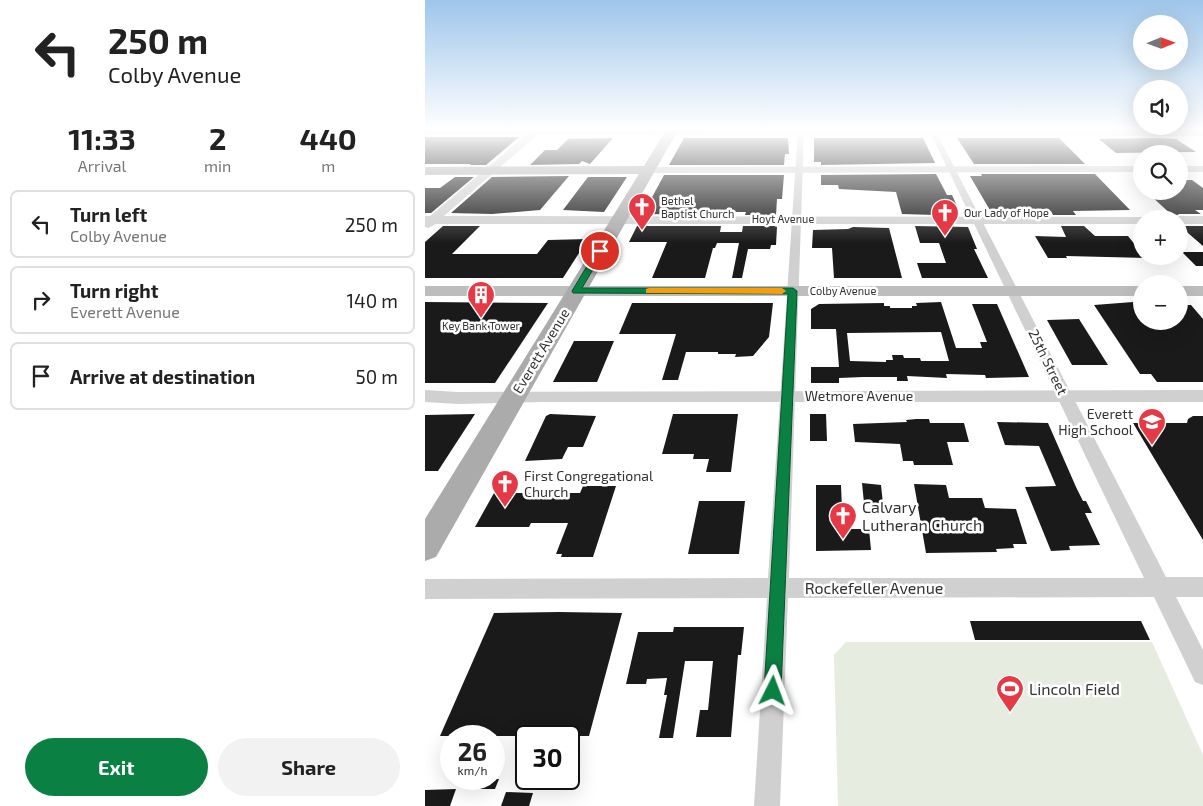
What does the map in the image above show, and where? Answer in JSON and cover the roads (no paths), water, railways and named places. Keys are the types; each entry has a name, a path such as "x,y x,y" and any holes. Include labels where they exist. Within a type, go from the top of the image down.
{"main road":[{"path":"425,169 648,170"},
{"name":"Everett Avenue","path":"425,547 648,170"},
{"name":"Colby Avenue","path":"425,291 1133,290"},
{"path":"1188,291 1203,291"}],"street":[{"path":"427,222 493,168"},
{"path":"767,806 799,169"},
{"name":"25th Street","path":"952,169 1203,674"},
{"path":"648,170 1133,169"},
{"path":"1188,169 1203,169"},
{"name":"Hoyt Avenue","path":"427,222 797,219 1133,220"},
{"path":"1188,220 1203,220"},
{"name":"Wetmore Avenue","path":"425,396 458,398 514,396 1203,396"},
{"name":"Rockefeller Avenue","path":"425,589 1203,587"}],"place":[{"name":"Bethel Baptist Church","path":"642,231"},
{"name":"Our Lady of Hope","path":"945,237"},
{"name":"Key Bank Tower","path":"481,319"},
{"name":"Everett High School","path":"1152,446"},
{"name":"First Congregational Church","path":"505,508"},
{"name":"Calvary Lutheran Church","path":"843,540"},
{"name":"Lincoln Field","path":"1010,713"}]}
